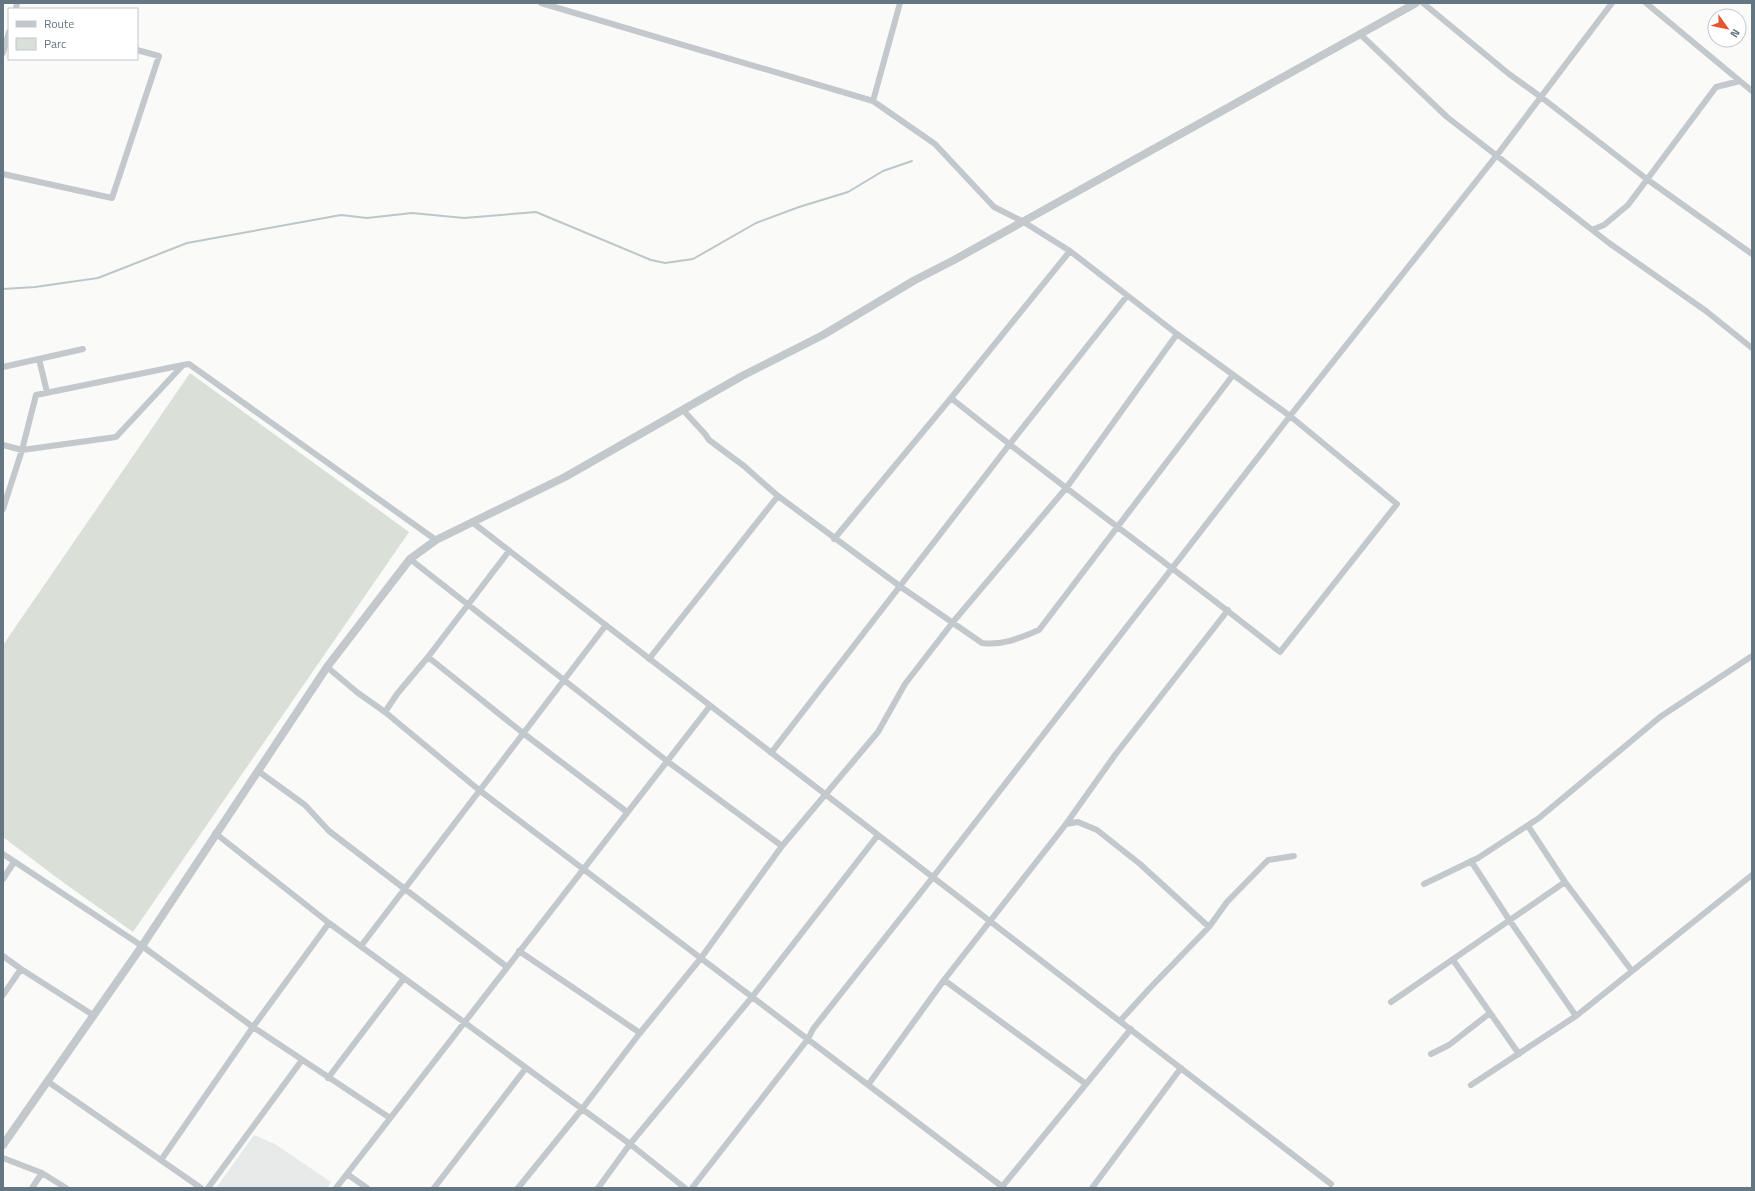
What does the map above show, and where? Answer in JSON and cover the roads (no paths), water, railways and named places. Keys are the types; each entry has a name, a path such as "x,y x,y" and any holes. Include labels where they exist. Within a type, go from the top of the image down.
{"street":[{"path":"541,3 561,6 874,100 935,144 994,208 1022,221 1070,251 1127,296 1290,416 1397,504 1280,652 1228,610 1067,487 1009,445 951,398"},
{"path":"874,100 900,3"},
{"path":"3,1145 142,946 215,833 327,667 410,559 436,540 564,477 742,376 824,335 915,280 954,260 1416,3"},
{"path":"1423,3 1509,74 1648,180 1752,254"},
{"path":"692,1188 1290,416 1497,155 1612,3"},
{"path":"1646,3 1752,91"},
{"path":"1360,34 1447,117 1594,229 1609,243 1706,312 1752,348"},
{"path":"3,53 8,36"},
{"path":"3,174 112,198 159,56 138,50"},
{"path":"1594,229 1604,225 1628,205 1716,87 1740,82"},
{"path":"834,539 1070,251"},
{"path":"771,753 901,587 1009,445 1127,296"},
{"path":"518,1188 582,1109 640,1032 701,958 782,846 878,732 905,684 953,622 1067,487 1178,334"},
{"path":"3,367 83,349"},
{"path":"39,359 47,392"},
{"path":"3,445 22,450 116,437 183,364"},
{"path":"3,509 22,450 36,395 189,364 436,540"},
{"path":"683,410 709,440 744,466 778,496 834,539 982,643 994,645 1017,639 1039,630 1233,375"},
{"path":"649,659 778,496"},
{"path":"472,522 1331,1184"},
{"path":"385,712 397,694 428,657 466,605 509,551"},
{"path":"410,559 466,605 667,761 782,846"},
{"path":"868,1085 944,980 1066,824 1115,755 1228,610"},
{"path":"361,946 606,625"},
{"path":"1424,884 1471,861 1528,826 1660,717 1752,656"},
{"path":"428,657 523,734 627,812"},
{"path":"327,667 358,693 385,712 479,790 1002,1188 1131,1029"},
{"path":"336,1188 710,706"},
{"path":"258,771 304,805 329,831 507,967"},
{"path":"1066,824 1078,822 1097,830 1140,864 1209,927"},
{"path":"1528,826 1565,882 1632,971"},
{"path":"215,833 329,923 630,1144 685,1188"},
{"path":"598,1188 630,1144 752,997 878,835"},
{"path":"3,854 142,946 253,1027 390,1118"},
{"path":"1120,1021 1209,927 1227,902 1268,860 1294,856"},
{"path":"1471,861 1510,921 1576,1016"},
{"path":"3,879 14,862"},
{"path":"1471,1085 1576,1016 1752,875"},
{"path":"1391,1002 1565,882"},
{"path":"161,1160 253,1027 329,923"},
{"path":"519,951 640,1032"},
{"path":"3,956 93,1015"},
{"path":"1453,960 1519,1054"},
{"path":"3,995 21,969"},
{"path":"328,1078 404,978"},
{"path":"944,980 1086,1084"},
{"path":"1431,1054 1449,1045 1490,1013"},
{"path":"208,1188 302,1060"},
{"path":"434,1188 526,1068"},
{"path":"1092,1188 1181,1068"},
{"path":"47,1081 201,1188"},
{"path":"3,1158 42,1173 66,1188"},
{"path":"32,1188 42,1173"},
{"path":"347,1174 367,1188"}],"waterway":[{"path":"3,289 35,287 98,278 187,243 341,215 367,218 412,213 464,218 536,212 651,260 665,263 693,259 756,223 799,207 848,192 883,171 912,161"}]}
